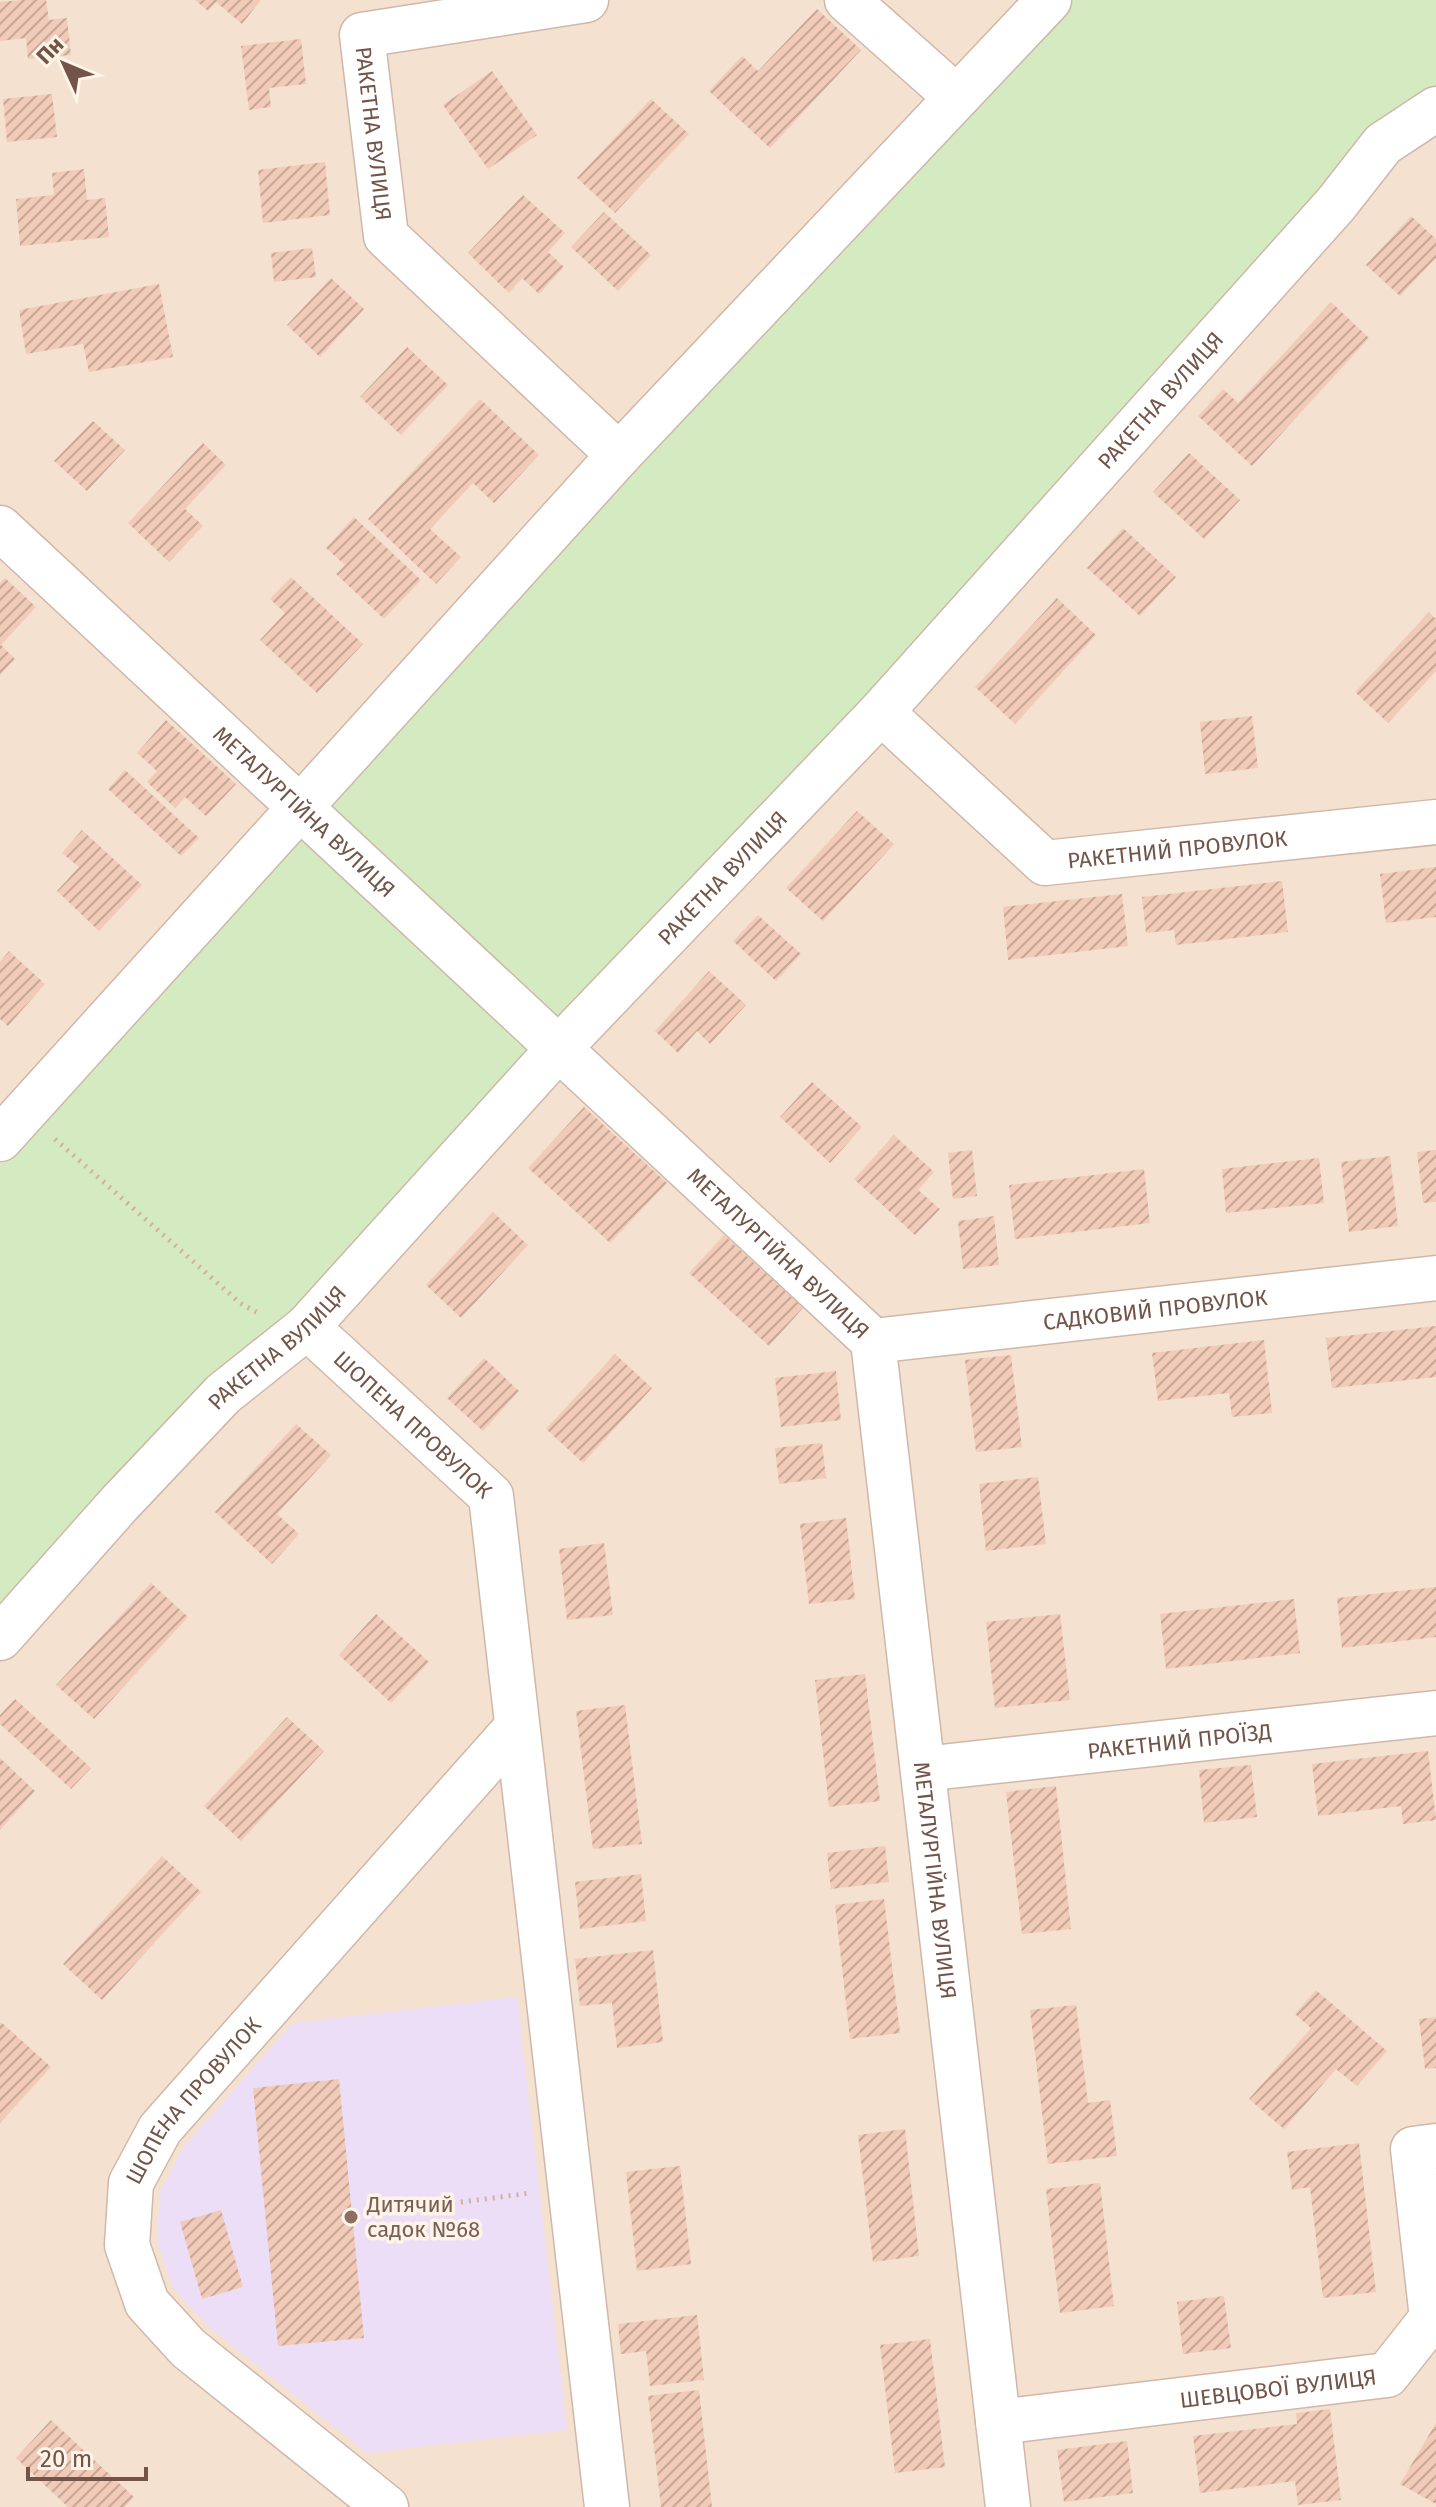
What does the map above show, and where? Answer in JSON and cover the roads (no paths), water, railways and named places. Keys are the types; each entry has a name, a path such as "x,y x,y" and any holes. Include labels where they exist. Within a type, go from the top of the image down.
{"street":[{"name":"РАКЕТНА ВУЛИЦЯ","path":"586,0 362,35 386,236 619,455"},
{"path":"847,0 955,96"},
{"path":"8,1114 301,808 619,455 1049,0"},
{"name":"РАКЕТНА ВУЛИЦЯ","path":"0,1638 119,1504 223,1394 307,1327 559,1048 881,712 1336,204 1383,144 1436,109"},
{"name":"МЕТАЛУРГІЙНА ВУЛИЦЯ","path":"0,528 873,1341 1008,2507"},
{"name":"РАКЕТНИЙ ПРОВУЛОК","path":"881,712 1045,863 1436,822"},
{"name":"САДКОВИЙ ПРОВУЛОК","path":"873,1341 1436,1278"},
{"name":"ШОПЕНА ПРОВУЛОК","path":"307,1327 491,1496 607,2507"},
{"name":"РАКЕТНИЙ ПРОЇЗД","path":"923,1769 1436,1713"},
{"name":"ШОПЕНА ПРОВУЛОК","path":"386,2507 188,2348 147,2303 127,2245 131,2183 160,2129 517,1727"},
{"name":"ШЕВЦОВОЇ ВУЛИЦЯ","path":"998,2422 1387,2375 1432,2318 1413,2149 1436,2146"}],"place":[{"name":"Дитячий садок №68","path":"351,2217"}]}
